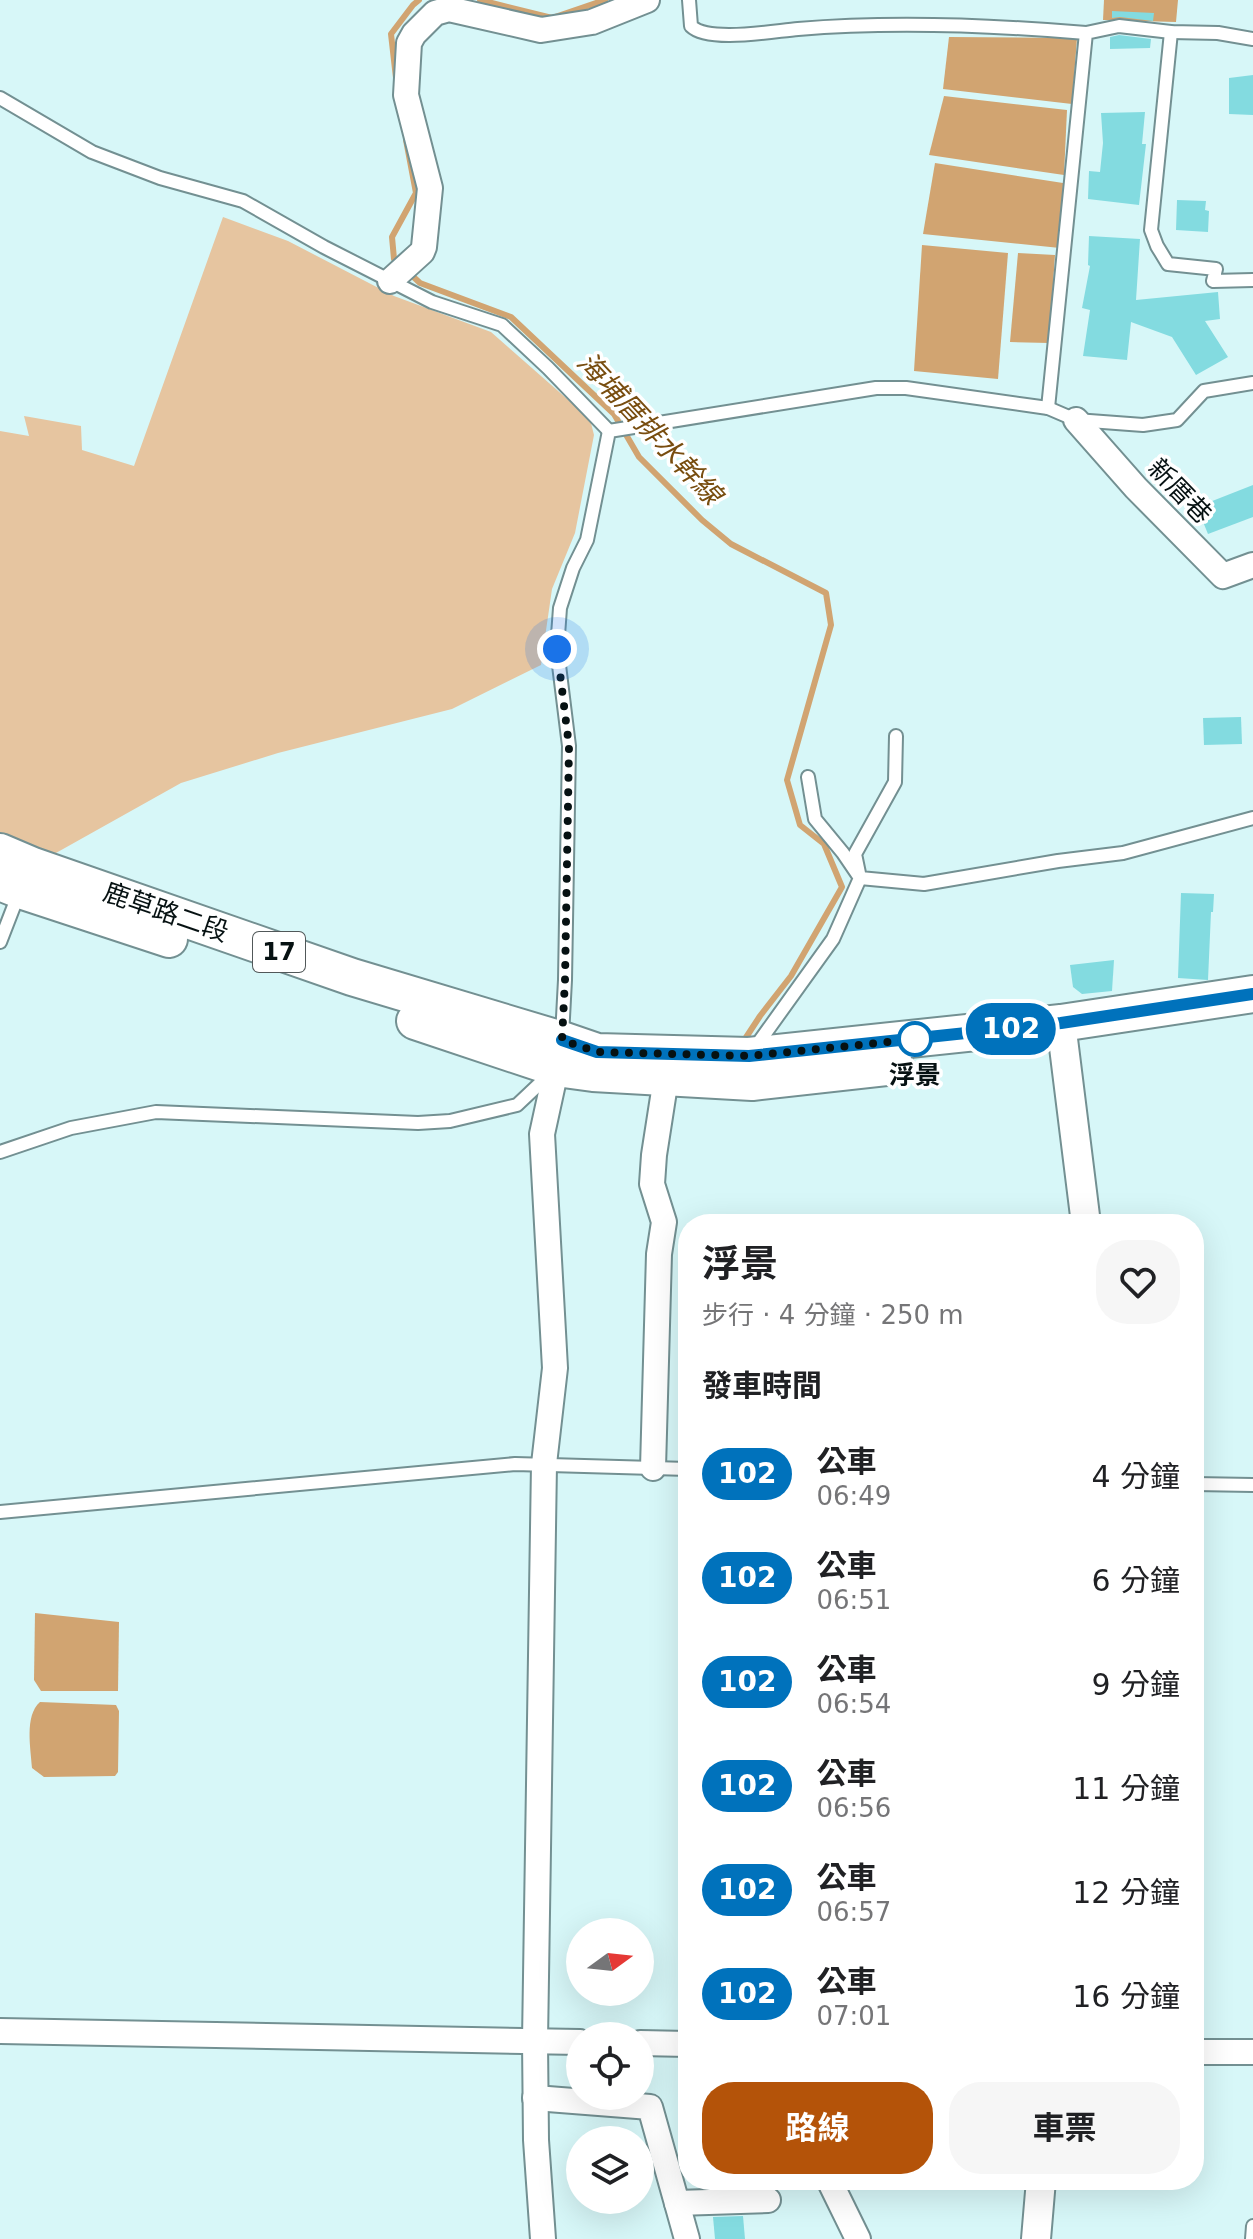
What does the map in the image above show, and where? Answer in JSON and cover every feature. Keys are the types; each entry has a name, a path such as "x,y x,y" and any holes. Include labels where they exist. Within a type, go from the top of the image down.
{"main road":[{"name":"鹿草路二段","path":"0,852 559,1054"},
{"name":"鹿草路二段","path":"10,886 559,1054"},
{"name":"17","path":"1063,1034 1253,994"},
{"name":"17","path":"559,1054 593,1073 666,1078 1063,1034 1253,1018"},
{"name":"17","path":"559,1054 597,1052 751,1069"}],"street":[{"path":"390,281 422,252 430,200 430,188 406,95 409,43 414,34 435,13 449,9 541,30 592,22 647,0"},
{"name":"新厝巷","path":"1076,420 1136,488 1223,576 1253,565"},
{"path":"1063,1034 1085,1214"},
{"path":"543,2239 536,2140 535,2041 544,1464 555,1368 542,1134 559,1054"},
{"path":"653,1468 659,1254 664,1222 652,1184 666,1078"},
{"path":"0,2031 566,2042"},
{"path":"654,2043 678,2044"},
{"path":"1204,2052 1253,2052"},
{"path":"535,2098 650,2107 687,2239"},
{"path":"834,2190 858,2239"},
{"path":"1036,2239 1040,2190"},
{"path":"677,2203 768,2200"}],"lane":[{"path":"689,0 691,26 697,32 719,35 826,26 995,25 1086,33 1119,26 1218,33 1253,39"},
{"path":"1171,32 1151,230 1168,264 1216,269 1213,281 1253,280"},
{"path":"1048,408 1086,33"},
{"path":"0,98 92,152 160,178 243,201 432,302 502,325 609,431"},
{"path":"609,431 876,388 906,388 1048,408 1076,420 1143,425 1177,420 1204,391 1253,383"},
{"path":"0,1152 71,1128 156,1112 418,1123 450,1121 517,1105 559,1054 565,980 569,746 557,649 560,608 573,568 587,540 609,431"},
{"path":"751,1069 833,939 860,878 855,854 895,782 896,736"},
{"path":"808,777 815,819 860,878"},
{"path":"860,878 924,884 1123,853 1253,818"},
{"path":"0,942 10,886"},
{"path":"0,1512 515,1464 678,1469"},
{"path":"1204,1484 1253,1485"},
{"path":"1252,2239 1253,2226"}],"shaded area":[{"path":"1104,0 1178,0 1176,22 1103,20"},
{"path":"949,37 1077,38 1072,104 943,89"},
{"path":"944,96 1067,110 1064,175 929,155"},
{"path":"935,163 1063,183 1060,248 923,234"},
{"path":"223,217 288,241 394,296 491,332 590,419 594,435 575,533 552,589 541,665 452,709 278,753 181,783 47,858 0,838 0,431 29,436 24,416 81,426 82,450 134,466"},
{"path":"922,245 1008,253 998,379 914,371"},
{"path":"1018,253 1055,255 1049,343 1010,342"},
{"path":"35,1613 119,1622 118,1691 41,1691 34,1680"},
{"path":"40,1702 116,1705 119,1711 118,1772 115,1776 44,1777 32,1768 30,1724"}],"building":[{"path":"1112,11 1154,13 1153,21 1112,18"},
{"path":"1119,35 1151,39 1150,48 1110,49 1110,37"},
{"path":"1253,75 1253,115 1229,114 1229,78"},
{"path":"1145,112 1142,144 1146,144 1139,205 1088,199 1089,171 1100,172 1103,143 1101,113"},
{"path":"1177,200 1206,201 1208,232 1176,230"},
{"path":"1089,236 1140,239 1136,300 1218,292 1220,319 1205,321 1228,357 1196,375 1172,337 1131,322 1127,360 1083,356 1090,310 1082,308 1090,266"},
{"path":"1253,485 1253,517 1208,534 1197,507"},
{"path":"1241,717 1242,744 1204,745 1203,718"},
{"path":"1181,893 1214,894 1208,980 1178,978"},
{"path":"1114,960 1112,991 1082,994 1073,987 1070,965"},
{"path":"743,2216 745,2239 715,2239 713,2217"}],"waterway":[{"name":"海埔厝排水幹線","path":"396,78 391,34 419,0"},
{"name":"海埔厝排水幹線","path":"480,0 552,18 605,0"},
{"name":"海埔厝排水幹線","path":"399,264 394,259 392,237 416,193 406,140"},
{"name":"海埔厝排水幹線","path":"407,271 420,283 511,317 614,414 639,457 702,520 731,544 826,593 831,625 787,780 800,825 824,844 842,887 791,976 743,1042 739,1042"}],"bus line":[{"name":"102","path":"562,1040 597,1052 749,1056 1061,1023 1253,994"}],"place":[{"name":"浮景","path":"915,1039"}],"route":[{"path":"557,649 569,746 562,1040 597,1052 749,1056 918,1039 915,1039"}]}
